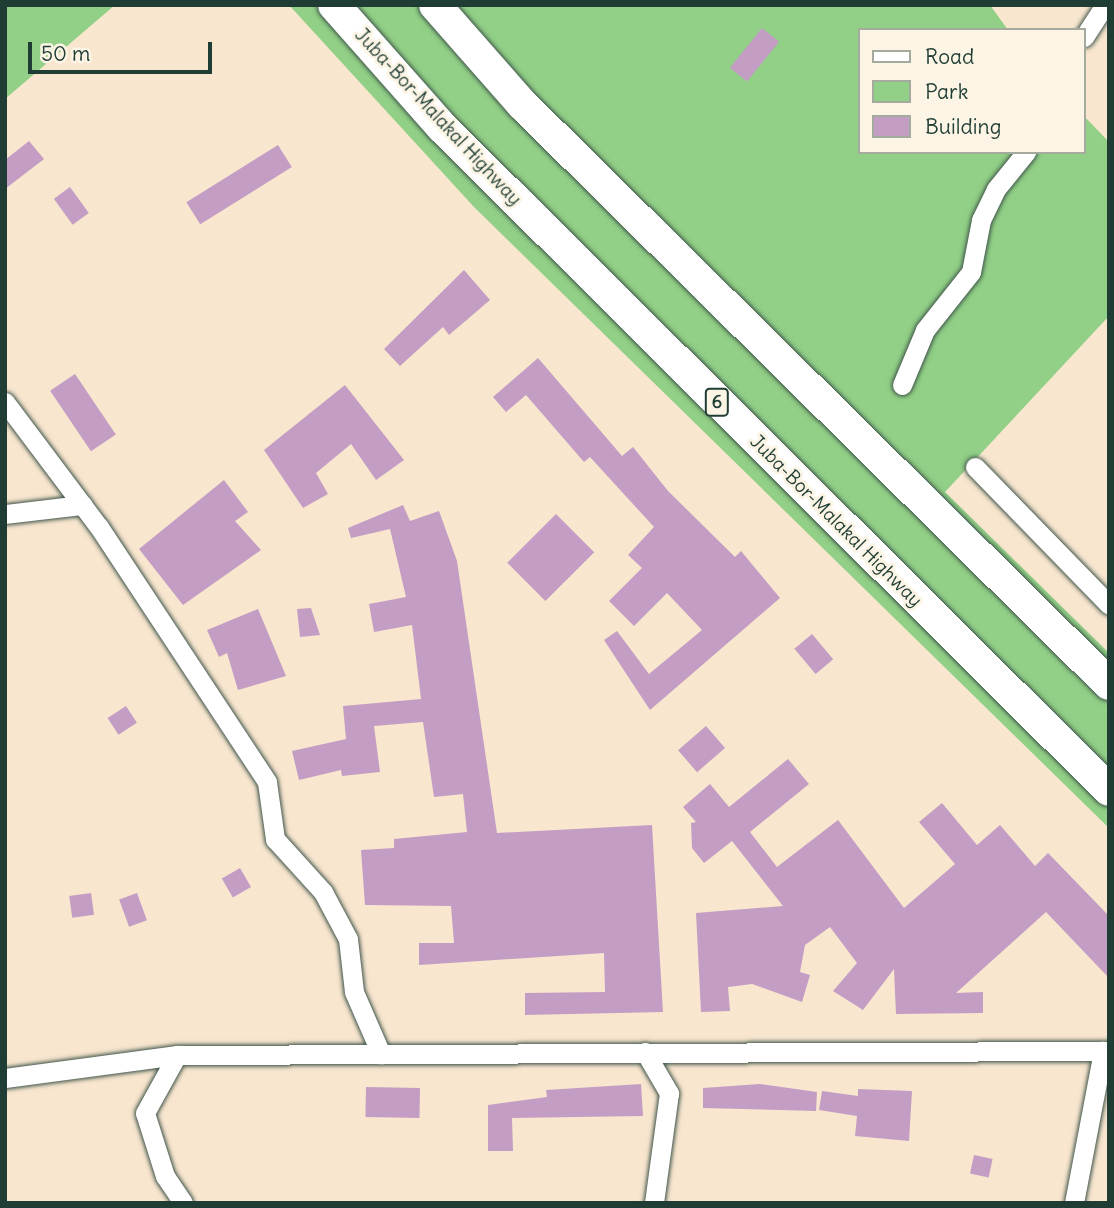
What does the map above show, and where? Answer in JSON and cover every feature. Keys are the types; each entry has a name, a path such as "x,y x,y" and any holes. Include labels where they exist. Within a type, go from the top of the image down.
{"highway":[{"name":"Juba-Bor-Malakal Highway","path":"334,5 442,127 1109,790"},
{"path":"435,5 523,104 1109,684"}],"street":[{"path":"1086,34 1105,5"},
{"path":"902,385 925,330 971,272 981,220 996,189 1024,154"},
{"path":"5,402 82,505 267,782 275,839 323,892 348,939 354,992 381,1054"},
{"path":"975,467 1109,605"},
{"path":"5,514 82,505"},
{"path":"5,1078 177,1055 1106,1051 1074,1203"},
{"path":"645,1052 669,1093 654,1203"},
{"path":"177,1055 145,1113 165,1176 183,1203"}],"green space":[{"path":"5,5 115,5 5,99"},
{"path":"289,5 990,5 1007,28 858,28 858,154 1086,154 1086,118 1109,142 1109,316 945,492 1109,653 1109,828 474,207"}],"building":[{"path":"762,28 779,42 747,81 730,68"},
{"path":"29,141 44,159 5,189 5,160"},
{"path":"278,145 292,167 200,224 186,202"},
{"path":"70,187 89,213 73,225 54,199"},
{"path":"464,270 490,300 449,335 443,327 400,366 384,349"},
{"path":"538,358 622,456 633,447 668,491 735,557 741,551 780,598 650,710 604,640 617,631 649,674 702,630 667,593 634,626 609,601 642,568 628,555 654,527 590,457 584,462 526,395 506,412 493,397"},
{"path":"75,374 116,435 91,451 50,391"},
{"path":"345,385 404,460 376,480 351,444 316,473 328,494 303,508 264,450"},
{"path":"224,480 248,512 235,521 261,550 183,605 139,549"},
{"path":"403,505 410,521 439,511 457,561 497,833 652,825 663,1012 525,1015 525,993 605,992 604,953 419,965 419,943 454,943 451,906 365,905 361,850 394,848 394,839 467,832 463,794 434,797 423,722 374,726 380,772 342,776 341,770 299,780 292,751 346,739 343,706 421,699 412,625 374,632 369,604 406,597 390,529 351,538 348,528"},
{"path":"556,514 594,552 545,601 507,563"},
{"path":"311,608 320,635 300,637 297,609"},
{"path":"258,609 286,676 238,690 227,653 219,657 207,630"},
{"path":"812,634 833,659 816,674 794,649"},
{"path":"126,706 137,723 118,735 108,718"},
{"path":"706,726 725,748 697,772 678,750"},
{"path":"788,759 809,784 750,832 777,867 838,820 904,908 955,864 919,822 942,803 977,845 1000,825 1035,866 1048,853 1109,916 1109,978 1046,912 956,993 983,992 983,1013 896,1014 894,969 863,1010 833,991 857,963 830,927 805,945 800,972 810,975 802,1002 752,984 728,987 730,1011 701,1012 696,913 783,906 732,841 704,863 692,848 691,823 696,822 683,807 710,784 729,807"},
{"path":"240,868 251,887 233,898 222,878"},
{"path":"91,893 94,915 72,918 69,896"},
{"path":"137,893 147,920 129,927 119,899"},
{"path":"641,1084 643,1116 512,1118 513,1151 488,1151 488,1105 547,1097 546,1090"},
{"path":"760,1084 817,1092 816,1111 703,1108 703,1088"},
{"path":"366,1087 420,1088 419,1118 365,1117"},
{"path":"858,1089 912,1091 909,1141 855,1136 857,1116 819,1110 822,1091 858,1096"},
{"path":"974,1155 993,1159 989,1178 970,1174"}]}
